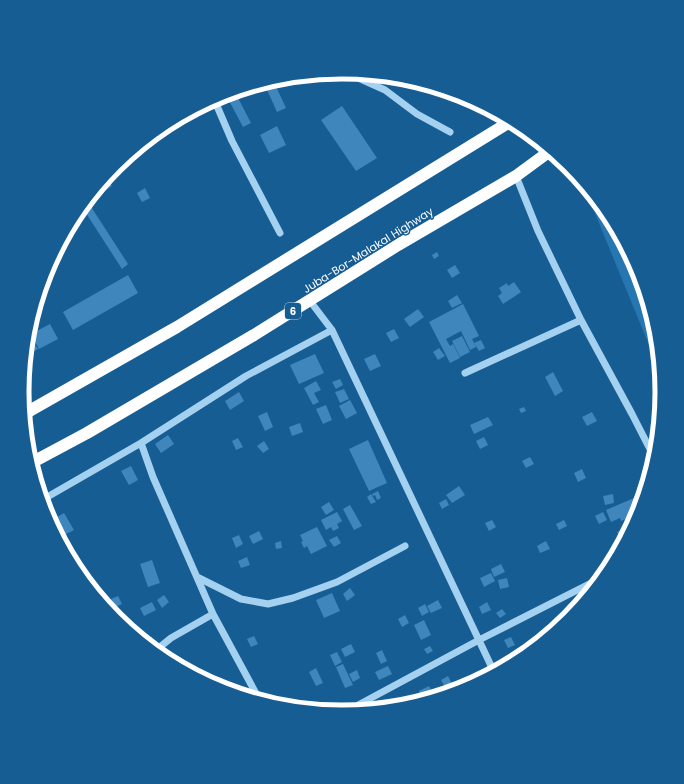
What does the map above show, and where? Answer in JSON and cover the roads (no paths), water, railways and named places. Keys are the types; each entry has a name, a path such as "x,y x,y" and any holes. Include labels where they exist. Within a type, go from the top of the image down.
{"highway":[{"path":"30,411 177,328 505,125"},
{"name":"Juba-Bor-Malakal Highway","path":"37,460 87,433 310,301 398,245 516,176 545,155"}],"street":[{"path":"363,80 385,90 417,114 450,132"},
{"path":"217,105 232,141 280,233"},
{"path":"516,176 538,231 581,320 650,449"},
{"path":"310,301 332,330 491,667"},
{"path":"465,373 581,320"},
{"path":"47,497 141,443 246,376 332,330"},
{"path":"141,443 153,477 213,614 255,692"},
{"path":"197,577 241,599 268,604 293,598 337,582 406,546"},
{"path":"362,704 479,640 588,585"},
{"path":"160,647 171,638 213,614"}]}
